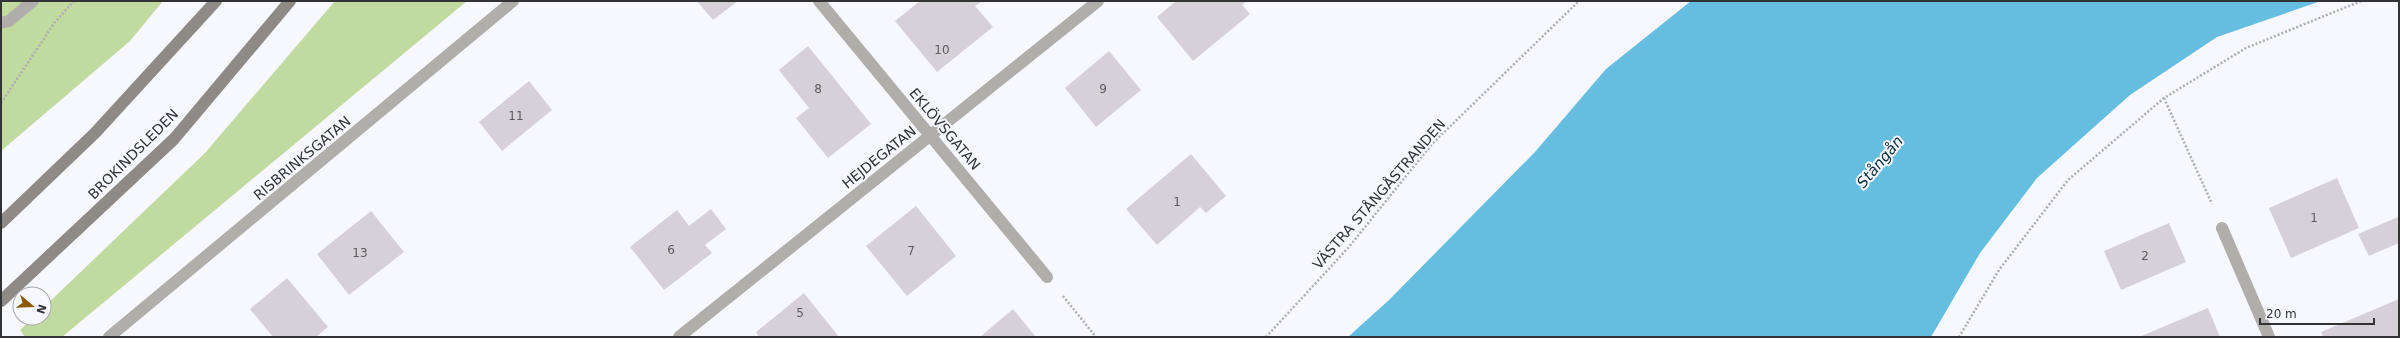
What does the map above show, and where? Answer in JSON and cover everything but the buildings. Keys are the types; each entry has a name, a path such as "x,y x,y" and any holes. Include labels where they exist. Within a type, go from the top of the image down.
{"main road":[{"path":"1,223 95,133 216,1"},
{"name":"BROKINDSLEDEN","path":"3,299 174,139 290,1"}],"street":[{"path":"1,23 9,21 33,1"},
{"name":"RISBRINKSGATAN","path":"109,337 513,1"},
{"name":"EKLÖVSGATAN","path":"819,1 1047,277"},
{"name":"HEJDEGATAN","path":"680,337 1098,1"},
{"path":"2222,228 2269,337"}],"path":[{"path":"1,103 55,22 74,1"},
{"name":"VÄSTRA STÅNGÅSTRANDEN","path":"1266,337 1348,248 1432,144 1579,1"},
{"path":"1959,337 1999,270 2068,180 2164,98 2246,48 2361,1"},
{"path":"2164,98 2222,228"},
{"path":"1081,319 1096,337"}],"green space":[{"path":"1,1 163,1 130,41 1,151"},
{"path":"335,1 467,1 62,337 25,337 20,330 24,326 52,326 52,299 205,153"}],"water":[{"name":"Stångån","path":"1691,1 2321,1 2217,37 2130,95 2037,178 1980,253 1931,337 1348,337 1389,300 1535,152 1606,69"}]}
